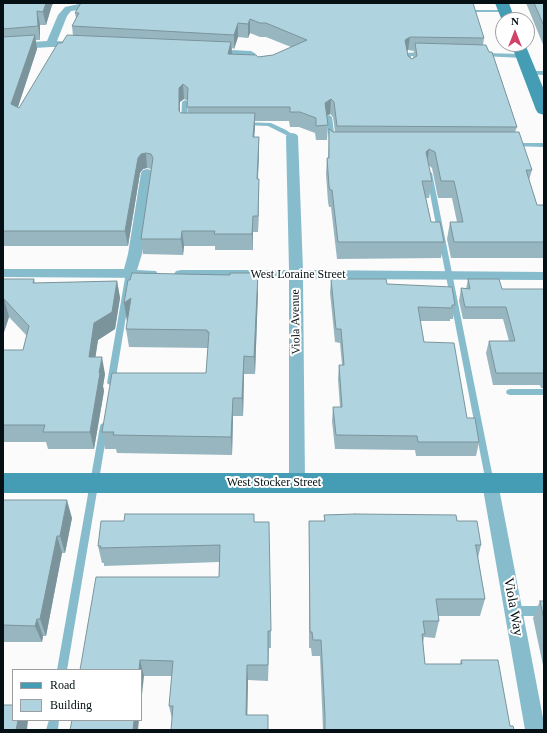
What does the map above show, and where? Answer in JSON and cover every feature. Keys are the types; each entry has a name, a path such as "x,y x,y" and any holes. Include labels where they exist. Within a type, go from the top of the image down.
{"street":[{"path":"51,44 63,15 68,9 79,7 107,10"},
{"path":"3,47 51,44 90,46"},
{"path":"205,51 251,54"},
{"path":"521,52 537,73 544,110"},
{"name":"Viola Avenue","path":"292,136 296,275 297,483"},
{"path":"129,274 135,254 147,173"},
{"name":"West Loraine Street","path":"3,273 544,276"},
{"name":"West Stocker Street","path":"3,483 544,484"},
{"name":"Viola Way","path":"490,484 535,730"}],"lane":[{"path":"462,11 505,11"},
{"path":"478,52 495,51"},
{"path":"411,70 408,54 431,54"},
{"path":"185,102 184,125 191,124"},
{"path":"329,117 332,144 340,144"},
{"path":"234,124 269,124 292,136"},
{"path":"506,145 544,145"},
{"path":"428,168 490,484"},
{"path":"110,389 129,274"},
{"path":"510,392 544,392"},
{"path":"62,669 105,420"},
{"path":"513,611 544,611"}],"building":[{"path":"3,3 46,3 43,12 37,11 38,26 3,29"},
{"path":"81,3 473,3 484,38 410,37 405,40 408,56 412,59 417,56 415,43 486,45 489,52 492,52 517,127 337,126 334,102 331,99 325,103 328,125 316,126 316,118 300,112 290,112 290,107 187,107 188,88 183,84 179,88 179,111 181,113 255,113 253,137 259,137 257,179 259,179 258,216 253,216 252,234 214,234 215,231 182,231 181,239 141,239 153,158 151,154 146,153 141,154 138,158 125,231 3,231 3,37 35,35 11,104 19,108 58,43 62,43 67,35 231,42 228,54 256,55 258,57 273,55 307,40 266,23 260,23 250,19 248,24 238,23 234,35 72,26 79,13 75,13"},
{"path":"534,3 544,3 544,26"},
{"path":"329,129 333,132 519,132 532,170 526,170 537,205 543,205 544,208 544,242 454,242 450,222 463,222 454,181 441,181 435,152 429,149 426,152 432,181 422,181 431,222 440,222 444,242 338,242 332,190 330,190 329,186 327,158 329,158"},
{"path":"132,273 230,275 230,273 258,273 254,357 244,356 242,398 233,398 231,437 113,435 114,432 102,432 112,373 206,373 209,332 207,332 207,330 126,329 131,298 124,303 128,280 130,280"},
{"path":"3,279 34,279 33,283 117,281 112,312 94,323 89,357 102,357 90,432 43,432 45,425 3,425 3,350 23,350 29,326 4,299 3,303"},
{"path":"331,279 386,279 387,284 452,287 455,305 452,305 452,308 418,307 424,342 454,343 467,418 475,418 479,442 418,442 417,436 336,435 333,407 342,407 339,365 344,365 341,329 336,329"},
{"path":"468,279 499,279 502,289 544,289 544,373 496,373 489,341 515,341 506,307 465,307 461,288 470,289"},
{"path":"3,500 67,500 60,536 57,536 40,619 37,619 35,626 3,625"},
{"path":"125,514 254,514 254,522 269,522 271,631 268,631 268,665 247,665 246,715 268,715 268,730 171,730 173,706 169,706 173,661 140,660 139,669 80,669 96,577 219,577 220,545 100,548 101,546 98,546 101,521 124,521"},
{"path":"324,515 456,515 457,521 477,521 481,545 475,545 485,599 436,599 439,621 423,621 425,634 422,634 425,664 462,664 461,660 498,660 510,726 513,726 514,730 325,730 321,640 313,640 312,632 310,632 309,521 325,521"},
{"path":"540,601 544,601 544,620"},
{"path":"3,705 12,705 12,721 18,721 16,730 3,730"},
{"path":"72,721 134,721 133,730 70,730"}]}
